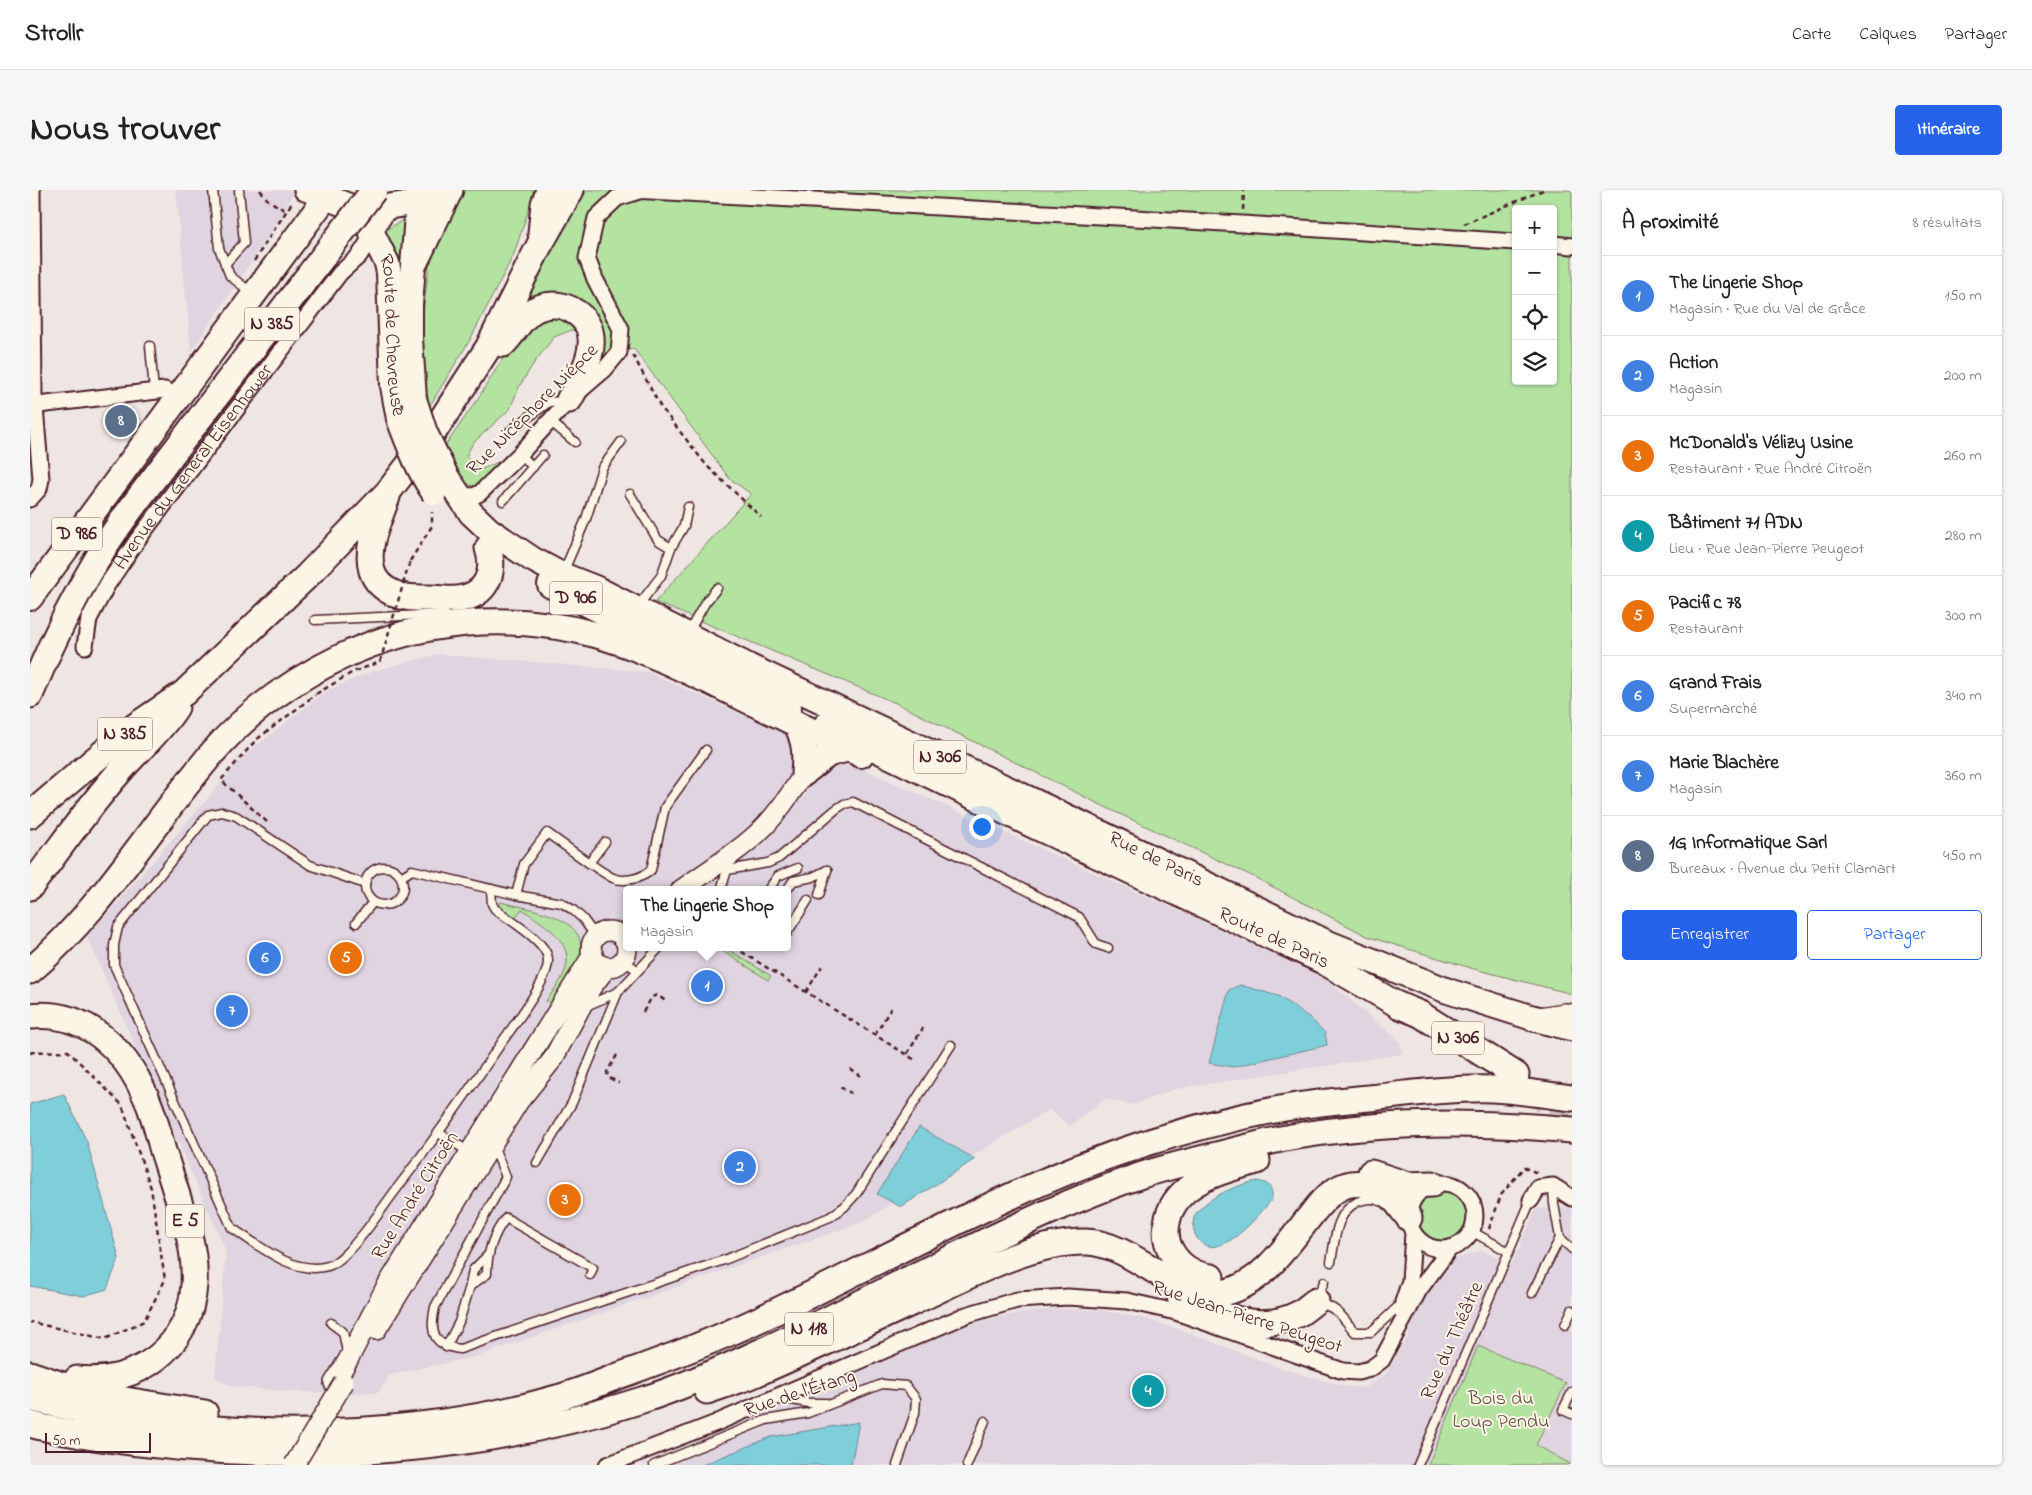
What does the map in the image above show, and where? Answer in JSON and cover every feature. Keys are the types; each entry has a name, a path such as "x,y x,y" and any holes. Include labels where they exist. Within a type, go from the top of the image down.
{"highway":[{"path":"414,264 450,190"},
{"path":"539,246 544,204 549,190"},
{"name":"N 385","path":"30,815 131,729 184,693 306,576 388,492 431,436 488,348 539,246 571,190"},
{"name":"N 385","path":"30,695 40,654 98,558 127,515 383,198"},
{"path":"488,348 504,344 523,318 534,310 554,304 573,310 585,322 591,332 592,340 584,372 569,400"},
{"path":"388,492 371,542 370,561 378,582 394,594 406,597 457,599 475,593 482,588 491,573 492,566 488,548"},
{"path":"30,971 58,944 88,910 215,750 248,717 282,691 317,668 357,649 404,633 452,623 460,618 556,626 613,640 665,660 849,749"},
{"path":"30,887 121,770 168,720 184,693"},
{"path":"797,724 805,742 804,773"},
{"name":"N 306","path":"1398,1005 1420,1014 1508,1075"},
{"name":"E 5","path":"30,1016 50,1015 64,1018 92,1029 118,1051 136,1076 147,1099 190,1235 194,1285 188,1314 172,1344 149,1365 135,1372 107,1380 90,1380 30,1370"},
{"name":"N 306","path":"1533,1018 1572,1028"},
{"name":"N 118","path":"30,1398 100,1414 206,1429 325,1432 388,1428 503,1411 559,1398 671,1357 758,1320 1010,1196 1086,1164 1173,1134 1251,1114 1294,1106 1414,1093 1491,1089 1572,1098"},
{"path":"1432,1184 1408,1185 1358,1170 1338,1174 1318,1188 1248,1264 1237,1272 1225,1276 1202,1276 1182,1266 1174,1256 1166,1236 1166,1223 1175,1202 1200,1181 1213,1175 1270,1157 1378,1138 1442,1123"},
{"name":"N 118","path":"30,1424 120,1442 184,1452 273,1457 374,1454 425,1449 540,1429 644,1399 695,1380 812,1328 1002,1233 1143,1175 1290,1137 1389,1126 1442,1123 1504,1124 1572,1130"},
{"path":"540,1429 626,1416 748,1377 972,1275 1056,1244 1092,1242 1121,1252 1197,1291 1224,1292 1237,1289 1260,1274 1329,1194 1338,1188 1355,1183 1373,1186 1393,1198 1408,1220"},
{"path":"1022,1255 1072,1254 1104,1259 1198,1306 1245,1322 1266,1323 1299,1314 1320,1291"},
{"path":"30,1374 80,1391 125,1400 256,1420 388,1415 493,1401 671,1357"}],"main road":[{"name":"D 906","path":"423,194 410,305 410,339 414,399 442,493 471,513 489,530 532,559 562,575 595,588 687,635 742,673"},
{"path":"324,195 361,211 383,198 423,194"},
{"name":"D 986","path":"30,598 254,294 324,195"},
{"name":"Route de Chevreuse","path":"361,211 390,273 393,386 399,419 412,455 424,479 442,493 460,521 488,548 531,575 742,673"},
{"name":"N 306","path":"742,673 1038,828"},
{"name":"Rue de Paris","path":"742,673 1072,818 1328,943 1448,991 1533,1018"},
{"path":"804,773 829,754 849,749 980,810 1038,828"},
{"name":"Route de Paris","path":"1038,828 1322,961 1398,1005"}],"street":[{"path":"30,499 39,489 41,479 32,405 32,190"},
{"name":"Rue Nicéphore Niépce","path":"442,493 474,496 480,493 551,422 569,400 605,369 619,352 621,329 595,280 587,258 596,218 617,198 639,190 1242,224 1512,242"},
{"path":"324,195 340,273"},
{"name":"Avenue du Général Eisenhower","path":"85,646 89,619 107,585 138,539 340,273 359,256 373,234 383,198"},
{"path":"1557,244 1572,246"},
{"path":"32,405 165,390 177,397"},
{"path":"688,886 726,865 764,827 790,795 804,773"},
{"path":"604,932 623,948 596,961 594,946 604,932"},
{"name":"Rue André Citroën","path":"294,1465 339,1383 489,1136 594,946"},
{"name":"Rue André Citroën","path":"284,1465 339,1383 348,1360 386,1287 469,1152 489,1136 553,1059 591,988 623,948"},
{"name":"Rue de Paris","path":"1533,1018 1565,1013 1572,1014"},
{"path":"1402,1320 1403,1302 1410,1281 1408,1220 1414,1197 1422,1189 1432,1184 1454,1185 1463,1190 1471,1199 1475,1210 1475,1221 1482,1237 1466,1239 1450,1248 1439,1249 1429,1247 1420,1241 1408,1220"},
{"path":"1531,1200 1538,1188 1553,1186 1572,1198"},
{"name":"Rue Jean-Pierre Peugeot","path":"607,1465 716,1423 966,1314 1018,1300 1068,1297 1127,1301 1176,1312 1343,1371 1358,1372 1370,1369 1382,1360 1419,1290 1450,1248"}],"lane":[{"path":"213,190 219,248 225,264 230,276 254,294"},
{"path":"225,264 244,243 239,190"},
{"path":"150,346 154,391"},
{"path":"510,431 549,402 569,400"},
{"path":"551,422 575,442"},
{"path":"562,575 586,519 602,468 621,442"},
{"path":"520,454 533,467"},
{"path":"504,501 543,455"},
{"path":"630,494 658,540 671,548"},
{"path":"635,609 661,576 671,548 684,526 688,507"},
{"path":"687,635 705,603 717,588"},
{"path":"315,620 460,618"},
{"path":"516,895 524,864 547,834 616,880 640,878 646,875 651,870 665,808 706,750"},
{"path":"723,886 726,865 768,863 779,858 835,810 844,804 853,802 1080,917 1096,944 1108,948"},
{"path":"365,884 310,865 236,816 222,812 208,815 118,927 114,945 114,965 232,1228 281,1258 298,1265 328,1266 340,1259 360,1238 439,1133 519,1018 546,974 548,960 545,950 538,941 495,909 492,904 491,889"},
{"path":"589,863 605,842"},
{"path":"383,867 393,869 401,876 403,889 397,900 385,905 373,902 368,897 365,884 373,870 383,867"},
{"path":"771,886 778,876 798,868"},
{"path":"401,876 412,870 516,895 562,903 583,919 594,946"},
{"path":"790,886 793,881 813,877 827,870 819,895"},
{"path":"791,927 808,900"},
{"path":"356,923 373,902"},
{"path":"537,1163 572,1103 618,992 623,948"},
{"path":"580,1008 618,992"},
{"path":"489,1136 506,1177 435,1307 432,1321 433,1333 439,1343 446,1347 460,1349 705,1266 830,1217 844,1207 856,1194 951,1045"},
{"path":"439,1133 469,1152"},
{"path":"1532,1293 1560,1238 1553,1186"},
{"path":"1332,1262 1339,1221 1349,1206 1362,1200 1375,1199 1408,1220"},
{"name":"Rue du Théâtre","path":"1418,1465 1531,1200"},
{"path":"446,1347 459,1322 474,1270 487,1256 499,1226 506,1218 594,1268 590,1275"},
{"path":"1482,1237 1509,1252"},
{"path":"1560,1238 1572,1249"},
{"path":"470,1286 487,1274 487,1256"},
{"path":"1320,1291 1355,1332 1371,1332 1403,1302"},
{"path":"1565,1325 1572,1310"},
{"path":"331,1323 343,1332 348,1360"},
{"name":"Rue de l'Étang","path":"654,1465 766,1420 808,1413 882,1384 906,1386 916,1399 915,1413 897,1465"},
{"path":"1572,1392 1563,1410 1572,1414"},
{"path":"776,1397 808,1403 830,1403"},
{"path":"967,1465 985,1421"}],"path":[{"path":"260,190 268,200 286,211"},
{"path":"1242,224 1244,190"},
{"path":"1457,237 1464,224 1544,190"},
{"path":"631,351 660,406 707,466 761,517"},
{"path":"269,824 222,780 256,740 316,694 353,672 380,662 410,561 432,526 442,493"},
{"path":"740,951 914,1060"},
{"path":"806,992 822,966"},
{"path":"643,1012 652,997 657,995 667,1002"},
{"path":"875,1035 891,1008"},
{"path":"906,1054 923,1028"},
{"path":"30,1053 68,1051 122,1105 151,1188 164,1280 144,1321 105,1339 30,1322"},
{"path":"616,1055 607,1072 608,1077 619,1083"},
{"path":"850,1069 861,1076"},
{"path":"840,1087 851,1093"},
{"path":"1482,1237 1491,1225 1501,1195 1524,1167 1537,1173"}],"shaded area":[{"path":"176,190 294,190 282,216 191,352"},
{"path":"438,654 648,672 1319,974 1400,1041 1402,1054 1175,1089 1133,1105 1105,1099 1070,1126 1049,1110 860,1223 478,1356 390,1375 378,1393 292,1392 230,1386 215,1377 226,1251 87,937 247,753 326,691 373,671"},
{"path":"1572,1208 1572,1464 1536,1446 1479,1346 1428,1465 640,1465 959,1328 990,1319 1027,1312 1057,1309 1100,1310 1142,1318 1182,1330 1280,1368 1344,1386 1364,1388 1386,1374 1408,1336 1428,1285 1450,1261 1481,1250 1512,1264 1536,1209"}],"green space":[{"path":"464,190 535,190 514,254 471,338 429,407 424,384 421,328 430,258"},
{"path":"587,190 1572,190 1572,994 1474,969 1369,937 1252,876 1107,808 898,704 655,602 751,494 729,478 634,349 614,352 586,380 589,314 526,305 534,279"},
{"path":"407,218 402,270 400,271 385,233 389,228"},
{"path":"564,315 580,333 572,330 554,337 519,387 510,409 473,443 466,456 482,469 503,460 483,483 474,486 469,485 457,470 445,446 477,400 522,327 532,319"},
{"path":"500,902 555,917 568,924 576,933 581,944 577,965 552,1005 546,1001 565,972 567,958 565,949 554,933 538,920 522,909 515,918 500,906"},
{"path":"722,951 730,951 771,976 768,980"},
{"path":"1443,1191 1457,1195 1464,1202 1468,1216 1464,1230 1457,1237 1443,1241 1429,1237 1422,1230 1418,1216 1422,1202 1429,1195"},
{"name":"Bois du Loup Pendu","path":"1478,1346 1566,1383 1536,1445 1572,1465 1428,1465"}],"water":[{"path":"1240,985 1278,996 1310,1018 1325,1033 1327,1045 1233,1067 1209,1063 1229,990"},
{"path":"64,1094 87,1142 119,1258 107,1289 83,1296 30,1286 30,1104"},
{"path":"919,1127 975,1159 901,1207 877,1194"},
{"path":"1258,1181 1270,1187 1272,1199 1248,1226 1226,1243 1215,1246 1205,1245 1197,1238 1193,1220 1200,1209 1224,1192"},
{"path":"859,1422 851,1465 702,1465 771,1437"}],"tunnel":[{"path":"1528,1093 1572,1123"}],"place":[{"name":"1G Informatique Sarl","path":"121,421"},
{"name":"Grand Frais","path":"265,958"},
{"name":"Pacific 78","path":"346,958"},
{"name":"The Lingerie Shop","path":"707,986"},
{"name":"Marie Blachère","path":"232,1011"},
{"name":"Action","path":"740,1167"},
{"name":"McDonald's Vélizy Usine","path":"565,1200"},
{"name":"Bâtiment 71 ADN","path":"1148,1391"}]}
